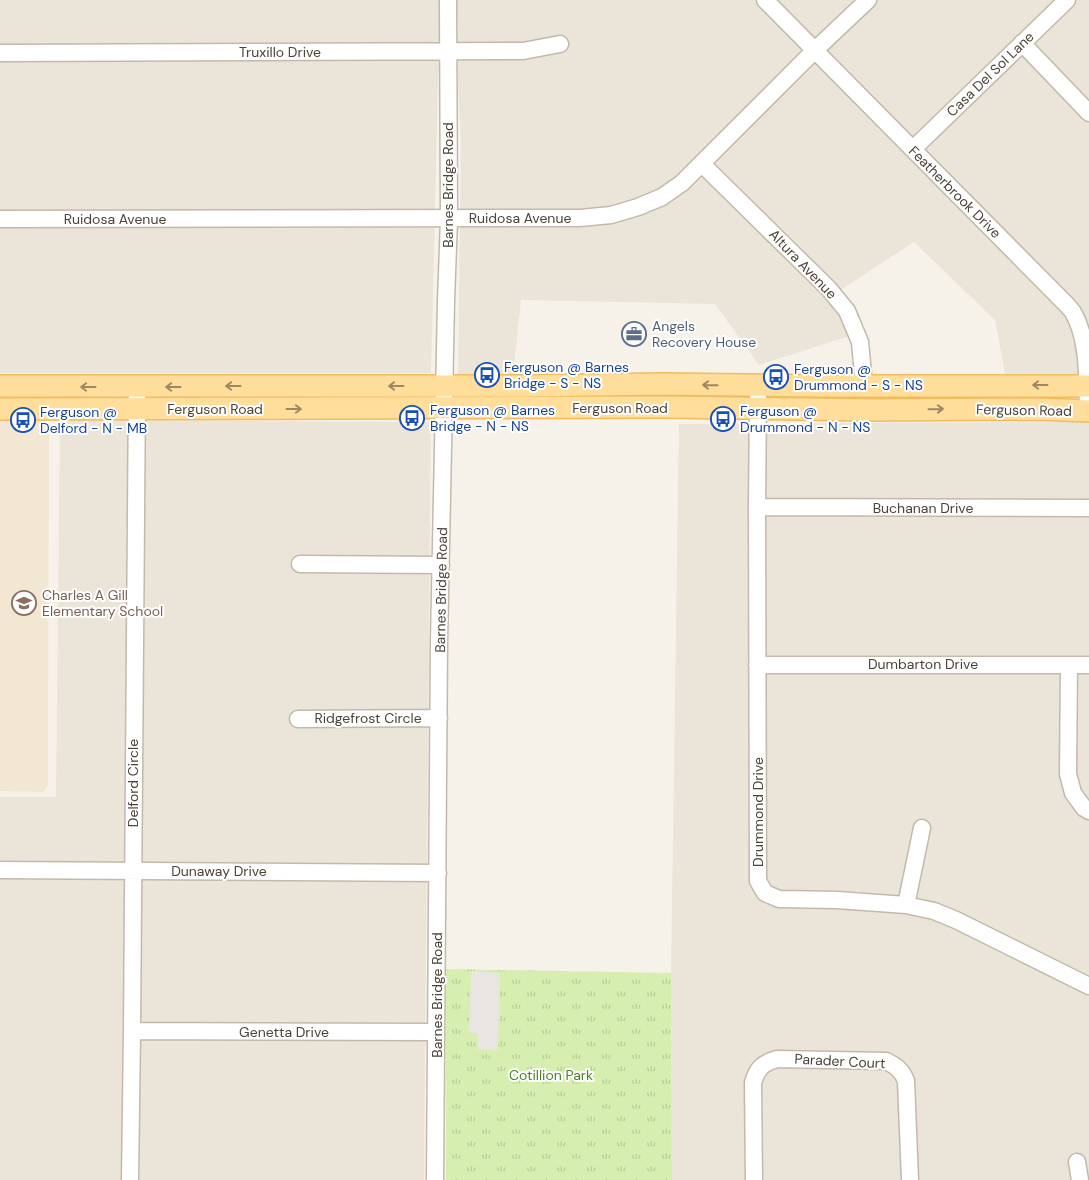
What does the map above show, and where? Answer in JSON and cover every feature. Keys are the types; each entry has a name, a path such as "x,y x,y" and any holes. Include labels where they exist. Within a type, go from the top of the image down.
{"main road":[{"name":"Ferguson Road","path":"0,386 522,386 672,384 758,386 1088,386"},
{"name":"Ferguson Road","path":"0,409 758,408 873,410 1038,409 1088,411"}],"street":[{"name":"Barnes Bridge Road","path":"435,1180 441,566 449,219 448,0"},
{"name":"Featherbrook Drive","path":"765,0 1074,314 1082,330 1087,360 1088,411"},
{"name":"Ruidosa Avenue","path":"0,219 449,219 580,218 611,215 662,197 682,183 815,50 868,0"},
{"name":"Casa Del Sol Lane","path":"913,149 1068,0"},
{"path":"1022,43 1089,113"},
{"name":"Truxillo Drive","path":"0,53 524,52 560,44"},
{"name":"Altura Avenue","path":"702,164 830,289 847,311 860,342 864,385"},
{"name":"Drummond Drive","path":"758,386 758,881 765,893 780,899 837,900 906,905 934,911 1089,986"},
{"name":"Delford Circle","path":"130,1180 137,387"},
{"name":"Buchanan Drive","path":"757,507 1089,508"},
{"path":"300,564 441,566"},
{"name":"Dumbarton Drive","path":"758,665 1089,665"},
{"path":"1069,665 1068,774 1073,793 1084,808 1089,811"},
{"name":"Ridgefrost Circle","path":"298,719 439,718"},
{"path":"906,905 922,828"},
{"name":"Dunaway Drive","path":"0,870 438,873"},
{"name":"Genetta Drive","path":"132,1032 436,1032"},
{"name":"Parader Court","path":"754,1180 753,1083 759,1068 766,1062 777,1059 886,1060 894,1064 902,1072 906,1081 910,1180"},
{"path":"1077,1162 1080,1180"}],"shaded area":[{"path":"0,0 440,0 431,373 0,373"},
{"path":"453,0 1089,0 1089,374 1005,374 995,320 914,242 839,291 862,332 759,365 715,304 521,300 513,375 458,377 461,139"},
{"name":"Charles A Gill Elementary School","path":"0,419 43,419 49,423 48,784 44,792 0,791"},
{"path":"60,420 431,422 424,1180 0,1180 0,797 56,797"},
{"path":"1089,422 1089,1180 672,1180 671,973 679,424"},
{"path":"471,971 500,973 498,1050 478,1050 478,1033 469,1033"}],"green space":[{"name":"Cotillion Park","path":"446,969 671,973 672,1180 446,1180"}],"place":[{"name":"Angels Recovery House","path":"634,334"},
{"name":"Ferguson @ Barnes Bridge - S - NS","path":"487,375"},
{"name":"Ferguson @ Drummond - S - NS","path":"776,377"},
{"name":"Ferguson @ Barnes Bridge - N - NS","path":"412,418"},
{"name":"Ferguson @ Drummond - N - NS","path":"723,419"},
{"name":"Ferguson @ Delford - N - MB","path":"23,420"},
{"name":"Charles A Gill Elementary School","path":"24,603"}]}
